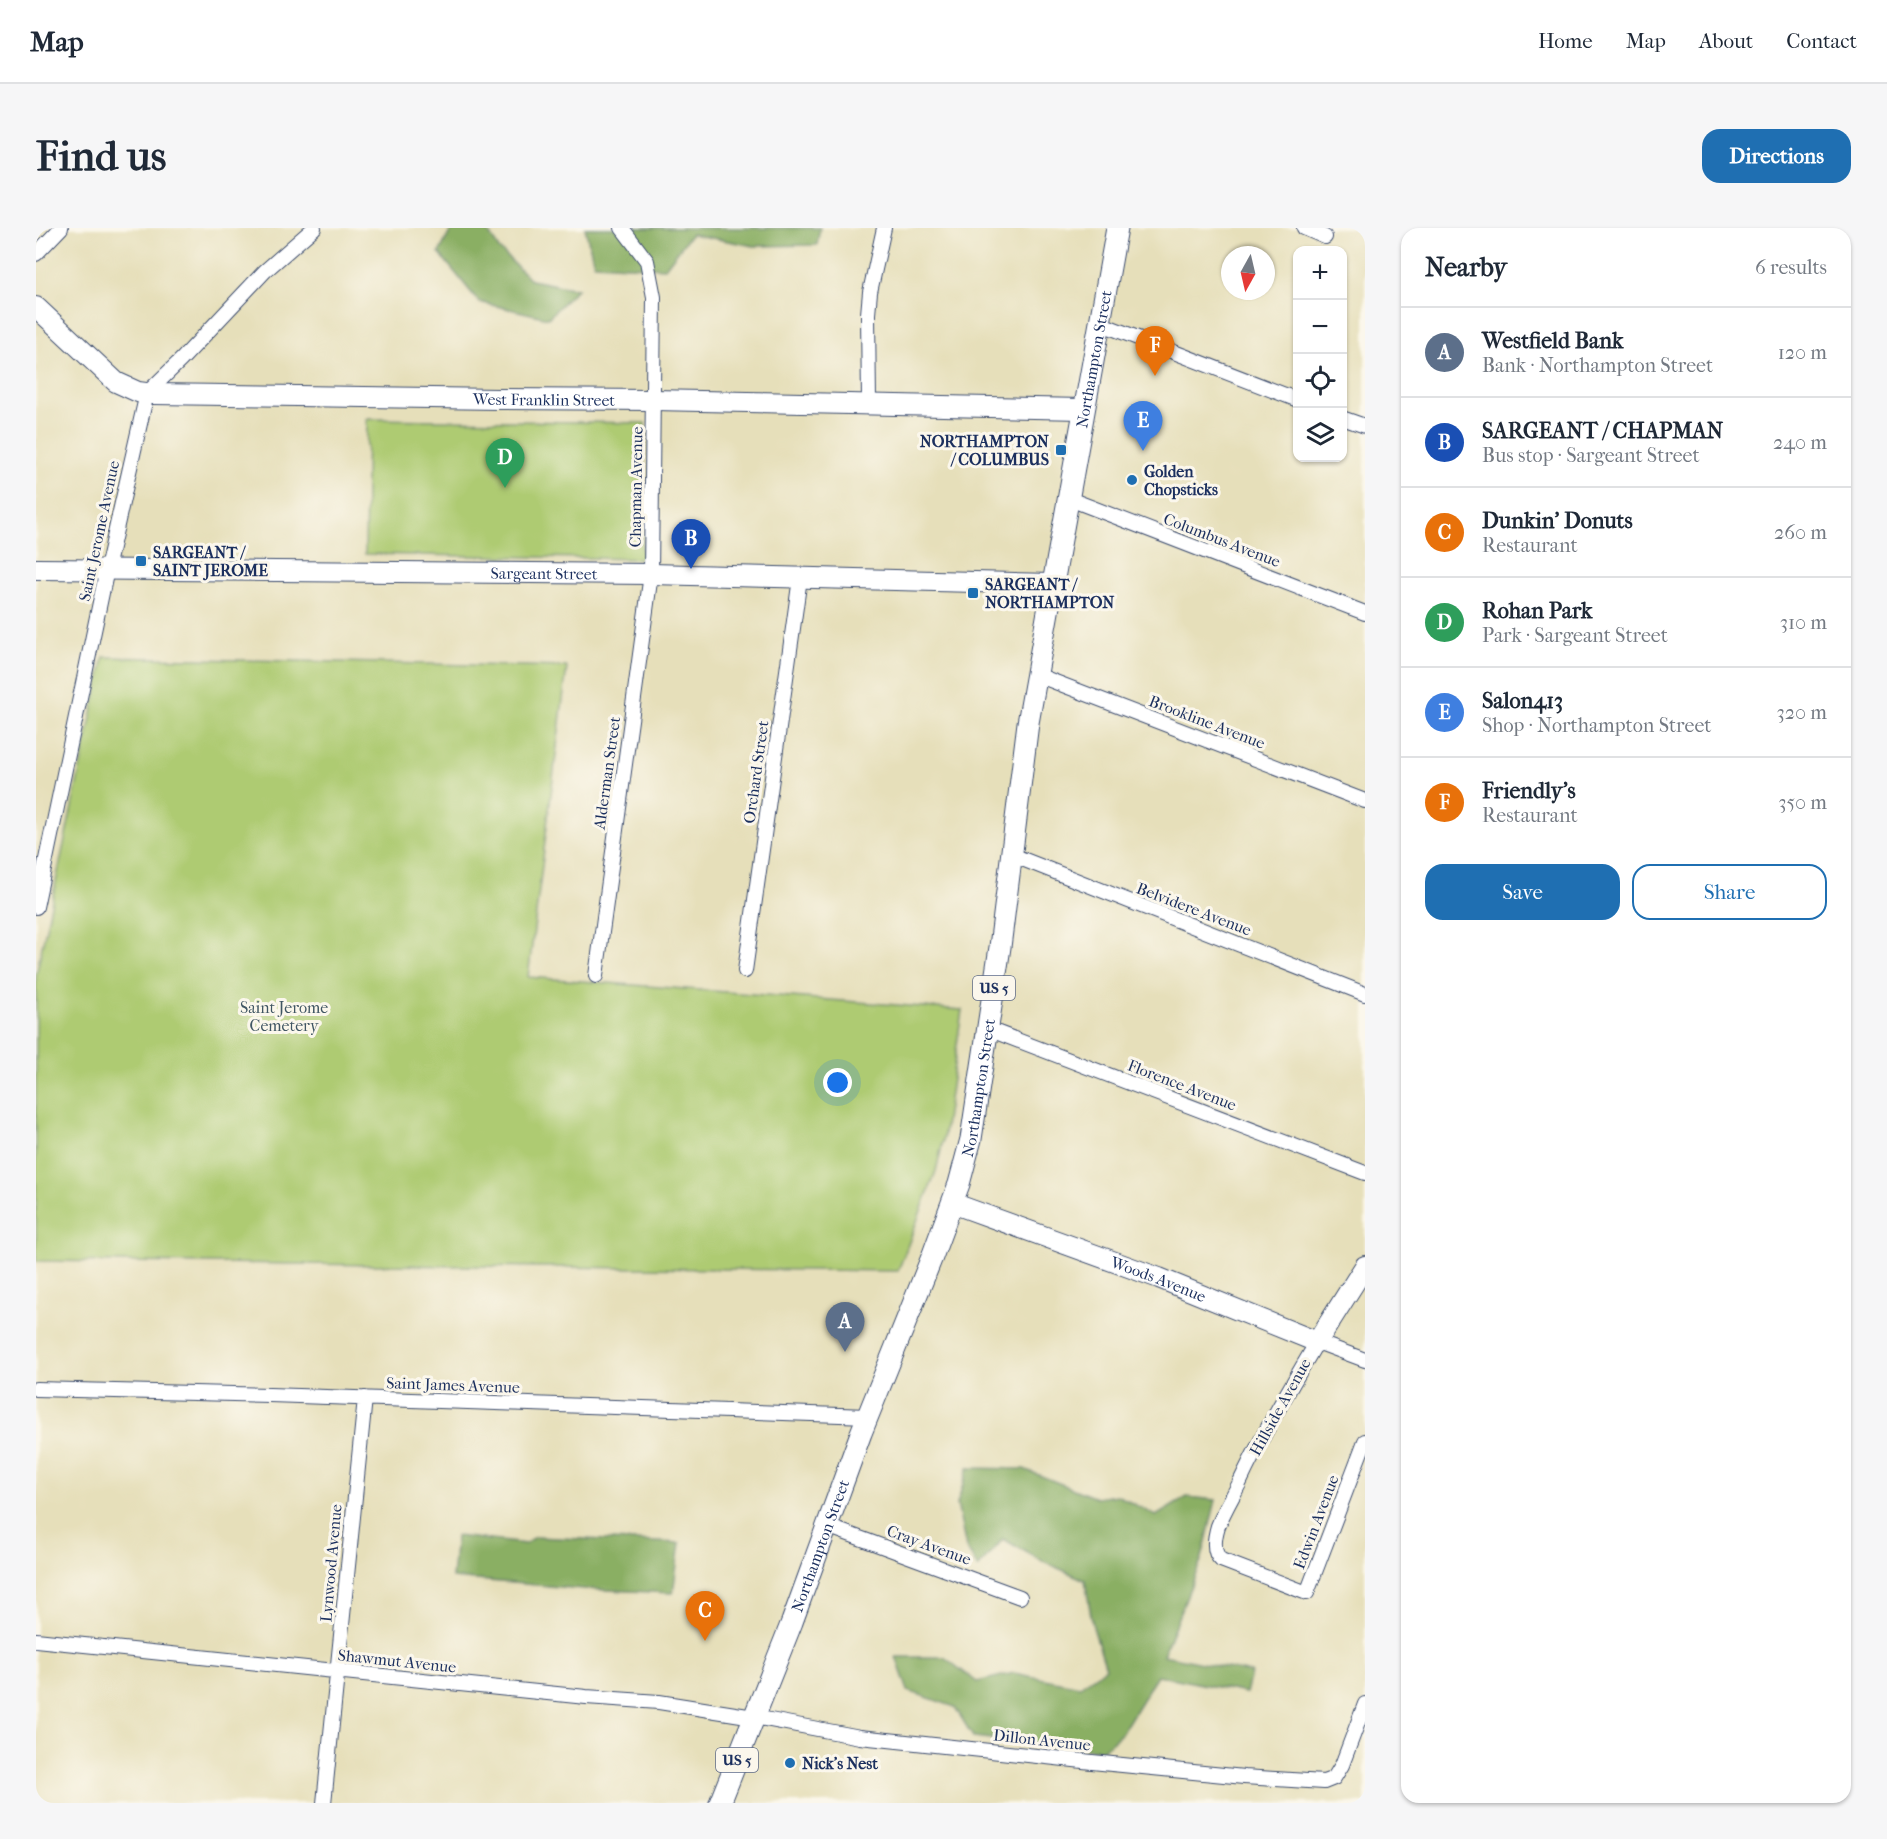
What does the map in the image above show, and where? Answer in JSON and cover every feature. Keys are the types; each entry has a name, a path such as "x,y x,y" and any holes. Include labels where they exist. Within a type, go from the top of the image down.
{"main road":[{"name":"Northampton Street","path":"720,1803 792,1622 868,1416 952,1203 968,1153 988,1029 1036,675 1117,228"}],"street":[{"path":"36,254 61,228"},
{"path":"147,393 265,271 314,228"},
{"name":"Chapman Avenue","path":"622,228 642,253 650,270 654,297 651,574"},
{"path":"869,404 868,314 870,292 884,228"},
{"path":"1304,228 1325,237"},
{"name":"West Franklin Street","path":"36,307 116,382 138,392 147,393 1083,409"},
{"path":"1099,323 1293,398"},
{"name":"Saint Jerome Avenue","path":"36,907 107,569 147,393"},
{"path":"1347,420 1365,426"},
{"name":"Columbus Avenue","path":"1067,498 1365,613"},
{"name":"Sargeant Street","path":"36,569 651,574 1052,584"},
{"name":"Alderman Street","path":"596,976 651,574"},
{"name":"Orchard Street","path":"745,971 800,578"},
{"name":"Brookline Avenue","path":"1036,675 1365,801"},
{"name":"Belvidere Avenue","path":"1012,855 1365,994"},
{"name":"Florence Avenue","path":"988,1029 1365,1173"},
{"name":"Woods Avenue","path":"952,1203 1159,1278 1365,1360"},
{"name":"Hillside Avenue","path":"1217,1557 1215,1546 1218,1527 1246,1468 1317,1342 1365,1266"},
{"name":"Saint James Avenue","path":"36,1389 868,1416"},
{"name":"Lynwood Avenue","path":"324,1803 365,1398"},
{"name":"Edwin Avenue","path":"1217,1557 1307,1593 1365,1441"},
{"name":"Cray Avenue","path":"827,1526 1020,1597"},
{"name":"Shawmut Avenue","path":"36,1640 586,1697 650,1701 754,1717"},
{"name":"Dillon Avenue","path":"754,1717 860,1737 1244,1777 1327,1780 1334,1778 1342,1765 1365,1704"}],"green space":[{"path":"452,228 486,228 499,249 531,280 577,289 548,318 479,302 439,253"},
{"path":"585,228 820,228 817,245 754,246 691,234 665,268 594,264"},
{"path":"367,419 645,423 642,559 365,554"},
{"name":"Saint Jerome Cemetery","path":"104,657 567,667 528,977 962,1010 943,1141 936,1171 898,1271 36,1261 36,975"},
{"path":"968,1468 1024,1469 1096,1498 1117,1495 1156,1516 1187,1497 1216,1500 1202,1558 1163,1655 1251,1673 1246,1693 1157,1675 1121,1734 1102,1750 973,1737 955,1707 908,1691 896,1657 944,1657 977,1682 1014,1673 1080,1686 1106,1668 1093,1627 1085,1580 1042,1561 1003,1539 978,1568 966,1548 957,1504"},
{"path":"456,1536 526,1544 534,1537 680,1543 673,1593 584,1589 452,1578"}],"place":[{"name":"Friendly's","path":"1155,376"},
{"name":"NORTHAMPTON / COLUMBUS","path":"1061,450"},
{"name":"Salon413","path":"1143,451"},
{"name":"Golden Chopsticks","path":"1132,480"},
{"name":"Rohan Park","path":"505,488"},
{"name":"SARGEANT / SAINT JEROME","path":"141,561"},
{"name":"SARGEANT / CHAPMAN","path":"691,569"},
{"name":"SARGEANT / NORTHAMPTON","path":"973,593"},
{"name":"Westfield Bank","path":"845,1352"},
{"name":"Dunkin' Donuts","path":"705,1641"},
{"name":"Nick's Nest","path":"790,1763"}]}
